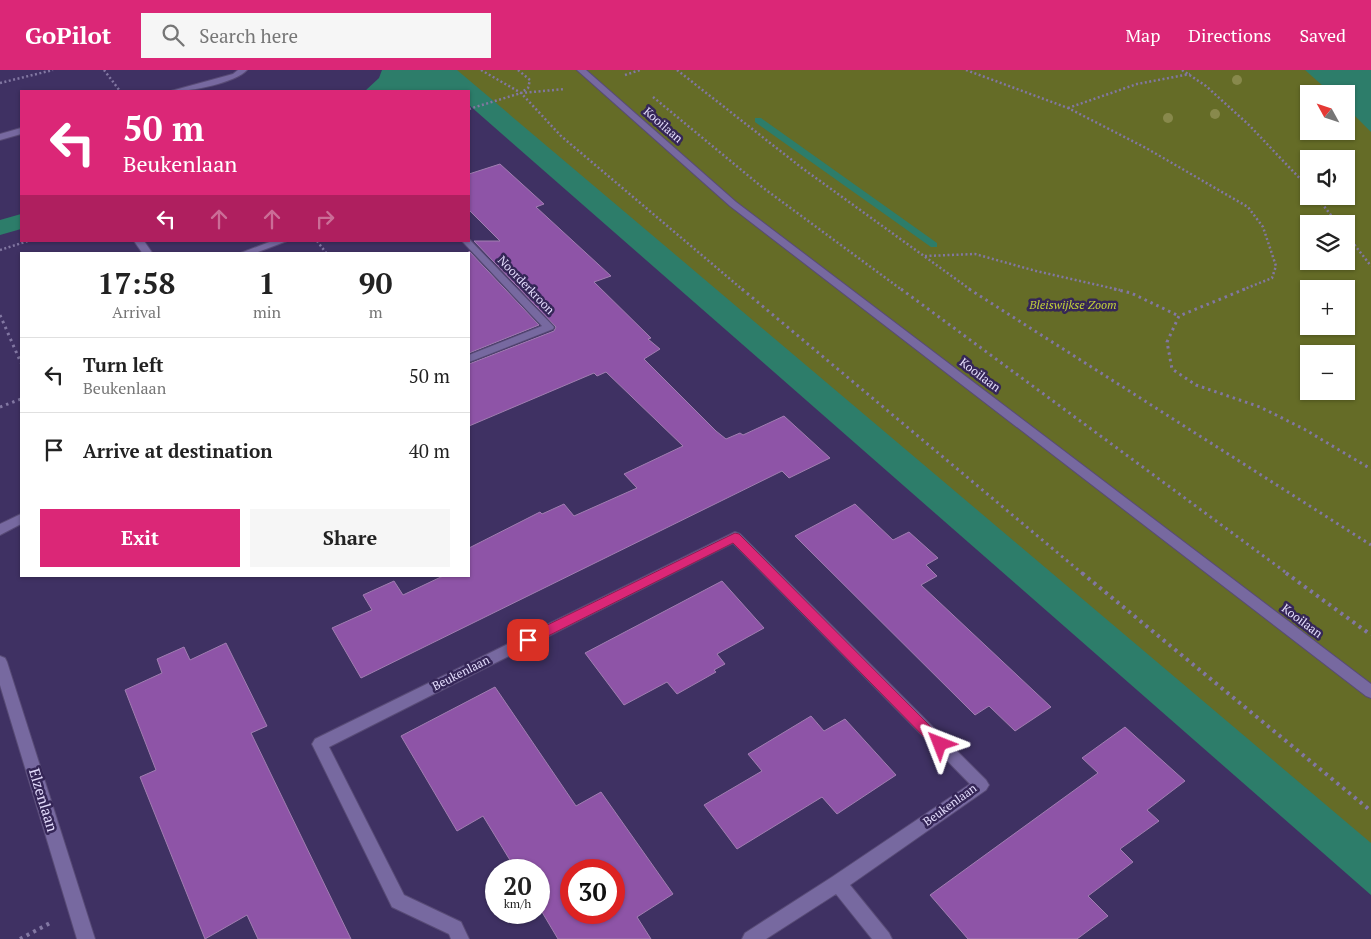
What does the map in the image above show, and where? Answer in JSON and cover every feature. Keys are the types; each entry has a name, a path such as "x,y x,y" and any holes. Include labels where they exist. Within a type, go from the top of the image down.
{"street":[{"path":"179,90 236,76 243,70"},
{"name":"Kooilaan","path":"581,70 734,204 1371,692"},
{"path":"0,137 20,131"},
{"path":"249,252 279,242"},
{"name":"Noorderkroon","path":"468,242 549,327 470,359"},
{"path":"0,530 20,520"},
{"name":"Beukenlaan","path":"460,939 454,928 398,901 320,744 735,537 981,786 838,883 751,939"},
{"name":"Elzenlaan","path":"0,662 86,939"},
{"path":"838,883 883,939"}],"path":[{"path":"0,83 53,70"},
{"path":"104,70 119,90"},
{"path":"481,70 521,93 560,136 600,170 943,458 1371,811"},
{"path":"470,109 521,93 528,88 530,80 518,70"},
{"path":"622,70 634,80"},
{"path":"677,70 802,168 966,287 1371,545"},
{"path":"966,70 1068,108 1146,148 1248,208 1263,227 1276,266 1272,278 1179,316 1167,342 1172,370 1196,385 1260,407 1304,429 1371,469"},
{"path":"1182,70 1190,74 1246,122 1288,162 1300,177"},
{"path":"1068,108 1138,84 1190,74"},
{"name":"Kooilaan","path":"648,92 762,187 1371,635"},
{"path":"1323,205 1331,215"},
{"path":"0,250 25,242"},
{"path":"318,242 325,252"},
{"path":"1355,246 1371,266"},
{"path":"925,256 976,254 1036,271 1132,293 1179,316"},
{"path":"0,315 20,361"},
{"path":"0,407 20,400"}],"green space":[{"name":"Bleiswijkse Zoom","path":"445,70 1371,70 1371,877 470,90"}],"shaded area":[{"path":"382,70 457,70 1371,843 1371,895 470,106 470,90 366,90 379,78"},
{"path":"1305,70 1371,70 1371,132 1355,116 1355,85 1322,85"},
{"path":"20,214 20,229 0,235 0,220"}],"building":[{"path":"500,164 544,204 536,207 611,276 594,282 651,338 648,339 660,349 644,359 726,439 740,433 743,435 784,416 830,458 789,478 782,471 361,678 332,628 372,610 363,595 394,581 403,595 441,577 470,577 470,547 540,512 542,514 564,504 574,516 637,488 624,474 683,446 606,372 597,376 594,373 470,426 470,364 554,331 556,327 474,241 500,241 470,211 470,174"},
{"path":"470,252 539,325 470,353"},
{"path":"855,504 893,540 909,532 938,558 926,565 937,576 921,585 1051,707 1015,731 989,706 975,715 795,536"},
{"path":"722,581 764,628 717,654 725,664 714,670 716,672 677,694 667,682 624,705 585,653"},
{"path":"226,643 267,726 251,733 351,939 258,939 247,915 205,939 140,777 156,770 125,690 162,673 157,659 184,647 190,660"},
{"path":"495,687 576,806 601,792 673,894 637,917 651,939 558,939 549,924 550,859 509,859 483,816 457,831 401,736"},
{"path":"811,716 824,731 845,719 896,775 837,814 822,797 737,849 704,805 762,771 748,754"},
{"path":"1125,727 1185,781 1147,810 1159,821 1120,849 1133,862 1088,896 1108,916 1077,939 968,939 930,895 1098,773 1082,758"}],"waterway":[{"path":"758,120 934,245"}],"route":[{"path":"528,640 735,537 940,744"}]}
